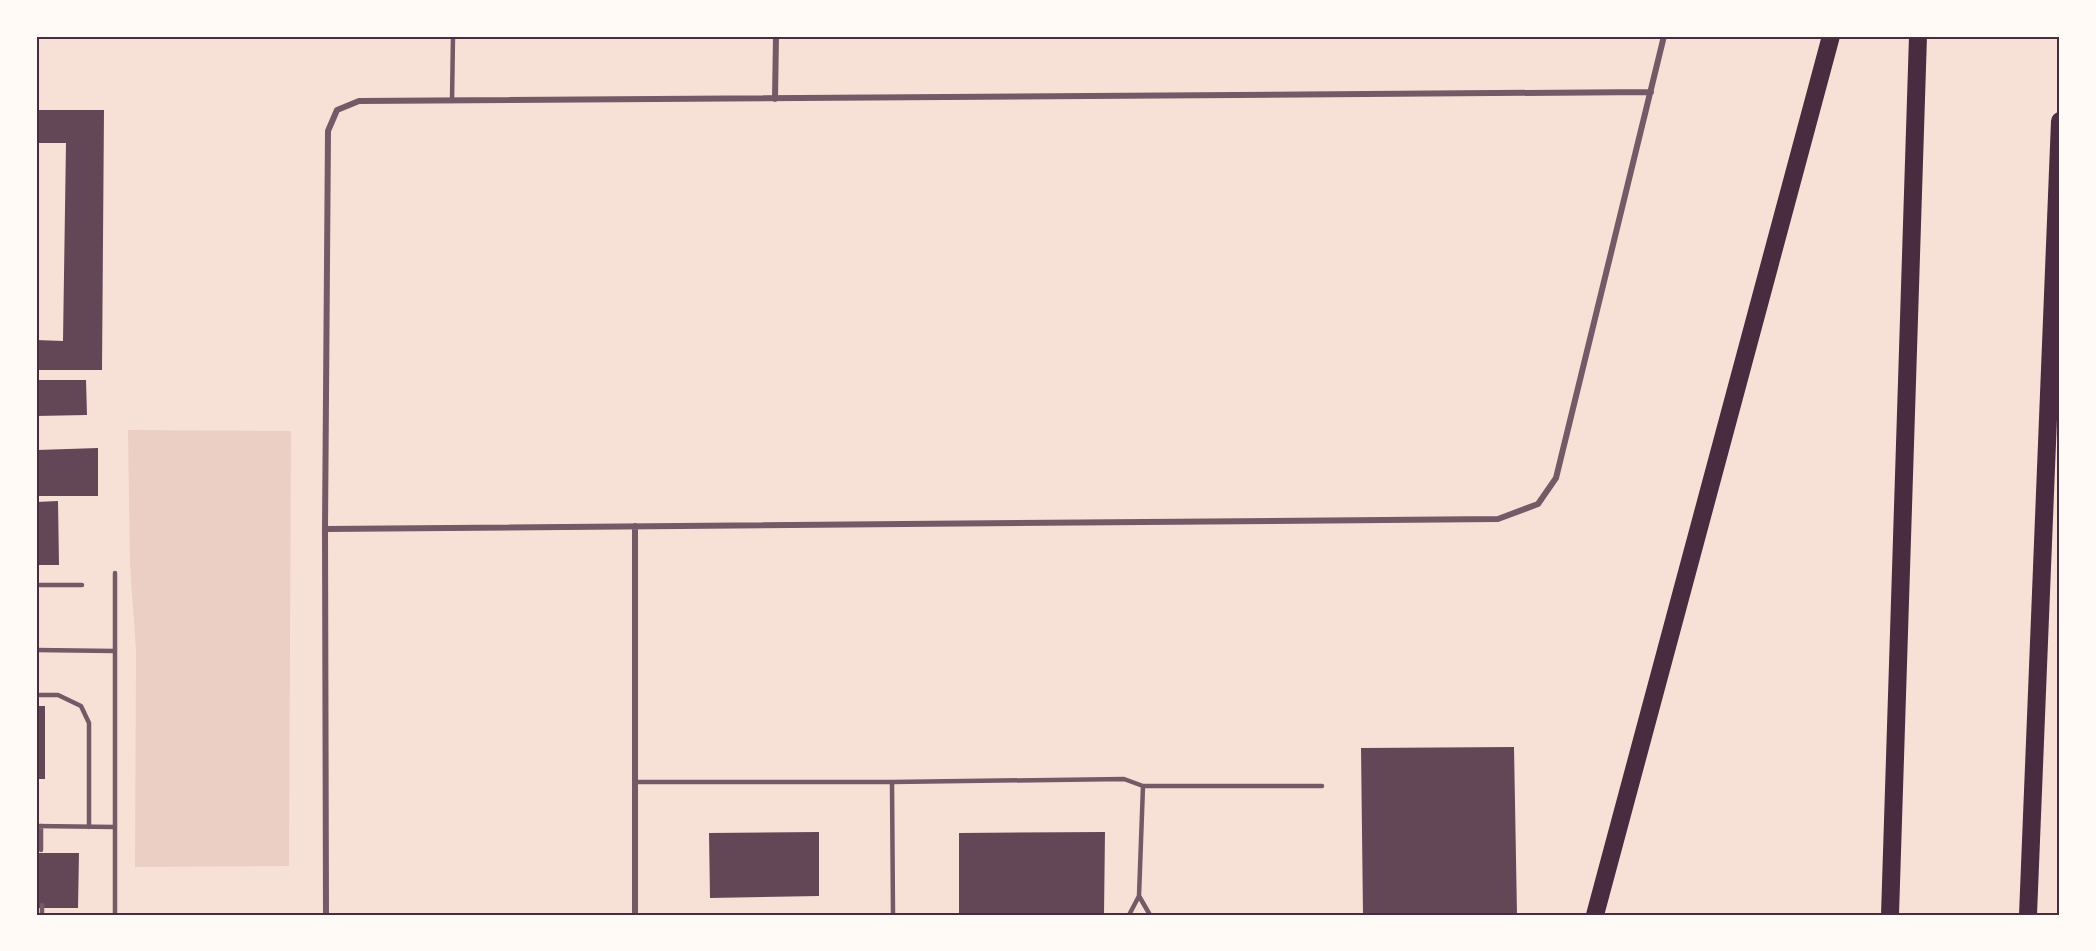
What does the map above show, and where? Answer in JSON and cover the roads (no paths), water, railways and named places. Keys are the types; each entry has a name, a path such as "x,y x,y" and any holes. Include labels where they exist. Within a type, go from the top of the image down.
{"highway":[{"path":"1595,915 1831,36"},
{"path":"1890,915 1918,36"},
{"path":"2028,915 2060,121"}],"street":[{"path":"775,99 776,36"},
{"path":"324,529 1498,519 1538,504 1556,478 1664,36"},
{"path":"326,915 324,529 328,131 337,110 359,101 1651,92"},
{"path":"635,526 635,915"}],"lane":[{"path":"452,101 453,36"},
{"path":"115,573 115,915"},
{"path":"36,585 82,585"},
{"path":"36,650 115,651"},
{"path":"36,695 58,695 81,706 89,723 89,827"},
{"path":"635,782 1124,779 1143,786 1322,786"},
{"path":"892,782 893,915"},
{"path":"1129,915 1139,896 1143,786"},
{"path":"41,850 38,826 115,827"},
{"path":"1139,896 1150,915"},
{"path":"42,905 42,915"}]}
